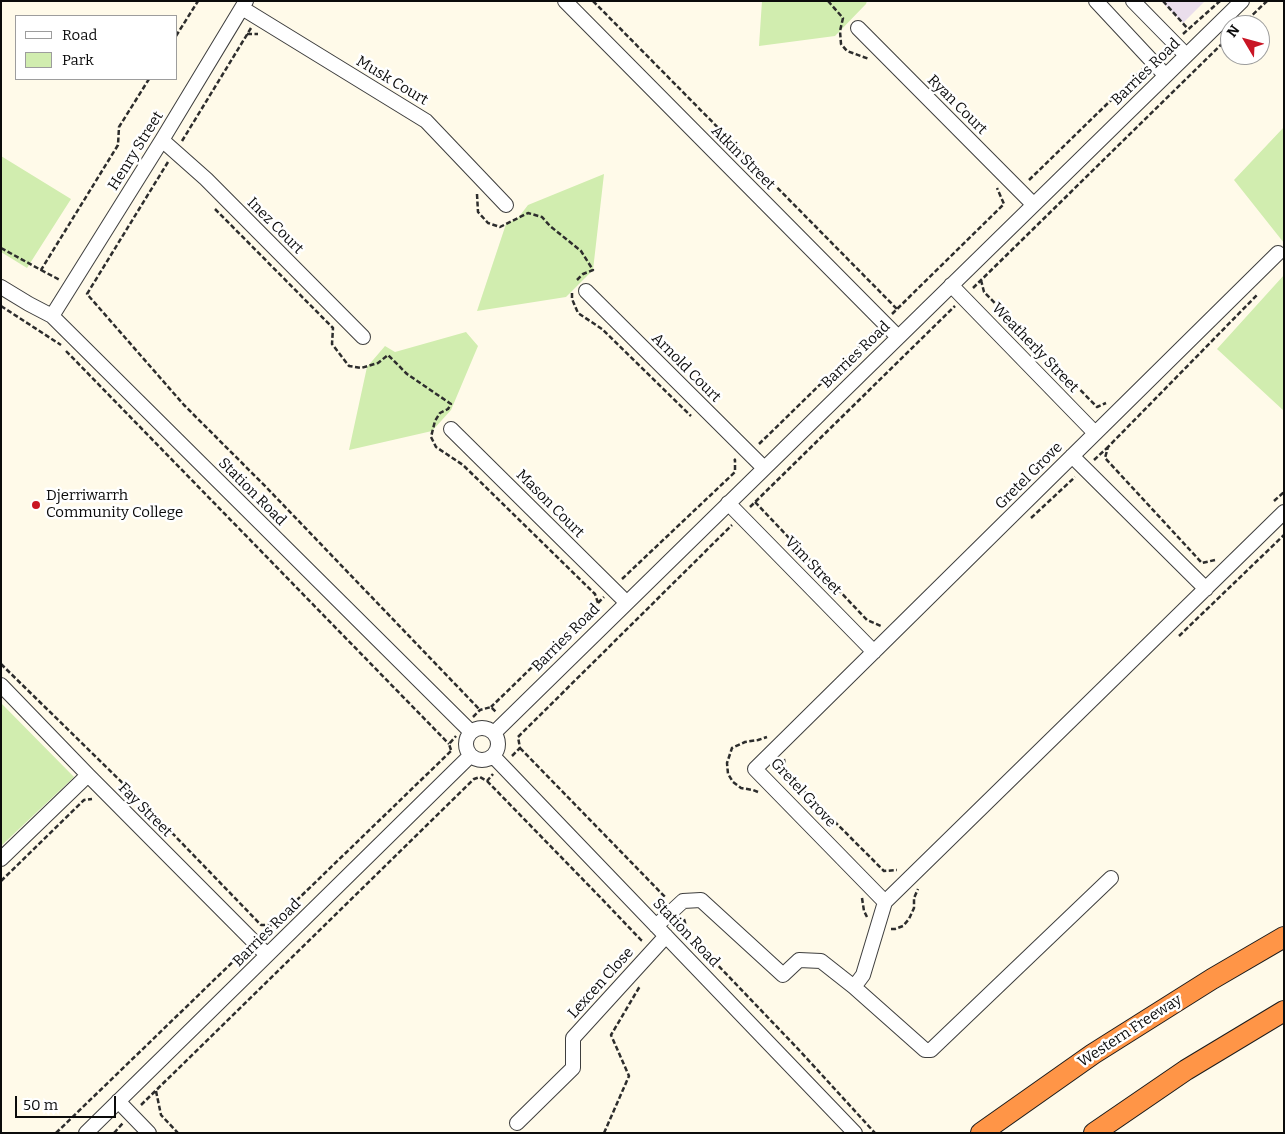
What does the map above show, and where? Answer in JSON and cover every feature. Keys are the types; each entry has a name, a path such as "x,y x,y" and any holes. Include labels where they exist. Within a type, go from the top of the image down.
{"highway":[{"name":"Western Freeway","path":"981,1133 1093,1054 1212,979 1284,937"},
{"path":"1094,1133 1186,1070 1284,1011"}],"street":[{"name":"Atkin Street","path":"565,1 898,337"},
{"path":"1096,1 1165,75"},
{"path":"1133,1 1186,56"},
{"name":"Barries Road","path":"494,733 1242,1"},
{"name":"Musk Court","path":"244,5 257,18 426,121 506,205"},
{"name":"Henry Street","path":"52,316 244,5"},
{"name":"Ryan Court","path":"858,28 1033,204"},
{"name":"Inez Court","path":"162,140 206,179 363,338"},
{"name":"Gretel Grove","path":"885,902 755,769 1278,253"},
{"name":"Weatherly Street","path":"951,286 1095,433"},
{"name":"Station Road","path":"1,287 52,316 471,732"},
{"name":"Arnold Court","path":"579,291 764,468"},
{"path":"29,304 49,303 66,294"},
{"name":"Mason Court","path":"451,430 626,602"},
{"path":"1072,456 1201,584"},
{"name":"Vim Street","path":"728,503 874,652"},
{"path":"854,987 863,975 885,902 1201,584 1284,512"},
{"name":"Fay Street","path":"1,685 267,955"},
{"path":"486,728 494,733 498,744 496,751 497,761 481,761 470,756 465,745 471,732 475,729 486,728"},
{"name":"Barries Road","path":"86,1133 470,756"},
{"name":"Station Road","path":"497,761 855,1133"},
{"path":"1,859 88,775"},
{"path":"656,926 683,901 701,900 783,975 799,960 821,961 854,987 925,1050 931,1050 1111,878"},
{"name":"Lexcen Close","path":"517,1123 573,1068 573,1038 666,936"},
{"path":"118,1101 149,1133"}],"path":[{"path":"178,33 198,1"},
{"path":"593,1 897,309"},
{"path":"828,1 843,18 840,31 841,44 847,50 874,61"},
{"path":"1163,1 1188,29"},
{"path":"1173,42 1220,1"},
{"path":"1252,15 1267,1"},
{"path":"257,18 87,294 184,405 267,488 480,710"},
{"path":"247,34 259,34"},
{"path":"875,1133 688,934 684,916 676,907 520,748 518,737 1220,46"},
{"path":"1019,190 1152,61"},
{"path":"1,248 41,270 118,145 119,127 148,80"},
{"path":"735,468 1004,204 994,182"},
{"path":"476,189 478,212 488,223 500,227 528,213 542,218 582,250 593,270 583,274 574,283"},
{"path":"210,204 333,328 332,344 349,366 361,368 378,362 388,355 407,374 451,404 448,409 440,413 435,421 431,437 436,447 462,465 596,594 598,602"},
{"path":"981,280 984,292 1097,407 1110,401"},
{"path":"1027,522 1108,447 1264,288"},
{"path":"579,291 572,299 578,313 602,328 693,418"},
{"path":"1,306 60,345 449,744"},
{"path":"1108,447 1105,458 1202,563 1215,560 1201,584"},
{"path":"491,707 735,472 735,460 728,453"},
{"path":"1270,505 1284,492"},
{"path":"756,502 867,620 881,626"},
{"path":"1176,639 1284,534"},
{"path":"1,664 147,807 261,925 271,925"},
{"path":"763,794 741,788 733,782 728,774 727,763 732,748 745,742 766,738 773,731"},
{"path":"114,1133 474,779 480,777 487,780 497,761 520,748"},
{"path":"784,759 786,773 884,871 896,871 904,864"},
{"path":"1,880 84,800 95,798"},
{"path":"862,894 864,911 870,922 886,929 895,929 903,926 910,918 914,908 914,898 919,887"},
{"path":"604,1133 629,1076 611,1035 641,985"},
{"path":"156,1090 161,1115 178,1133"}],"shaded area":[{"path":"1161,1 1205,1 1183,23"}],"green space":[{"path":"762,1 867,1 835,36 759,46"},
{"path":"1284,127 1284,243 1234,180"},
{"path":"1,156 71,199 27,268 1,252"},
{"path":"604,174 593,270 566,297 477,311 506,224 518,218 528,205"},
{"path":"1284,275 1284,411 1217,349"},
{"path":"466,332 478,346 451,410 432,431 349,450 367,367 385,346 395,352"},
{"path":"1,703 74,777 1,846"}],"place":[{"name":"Djerriwarrh Community College","path":"36,505"}]}
